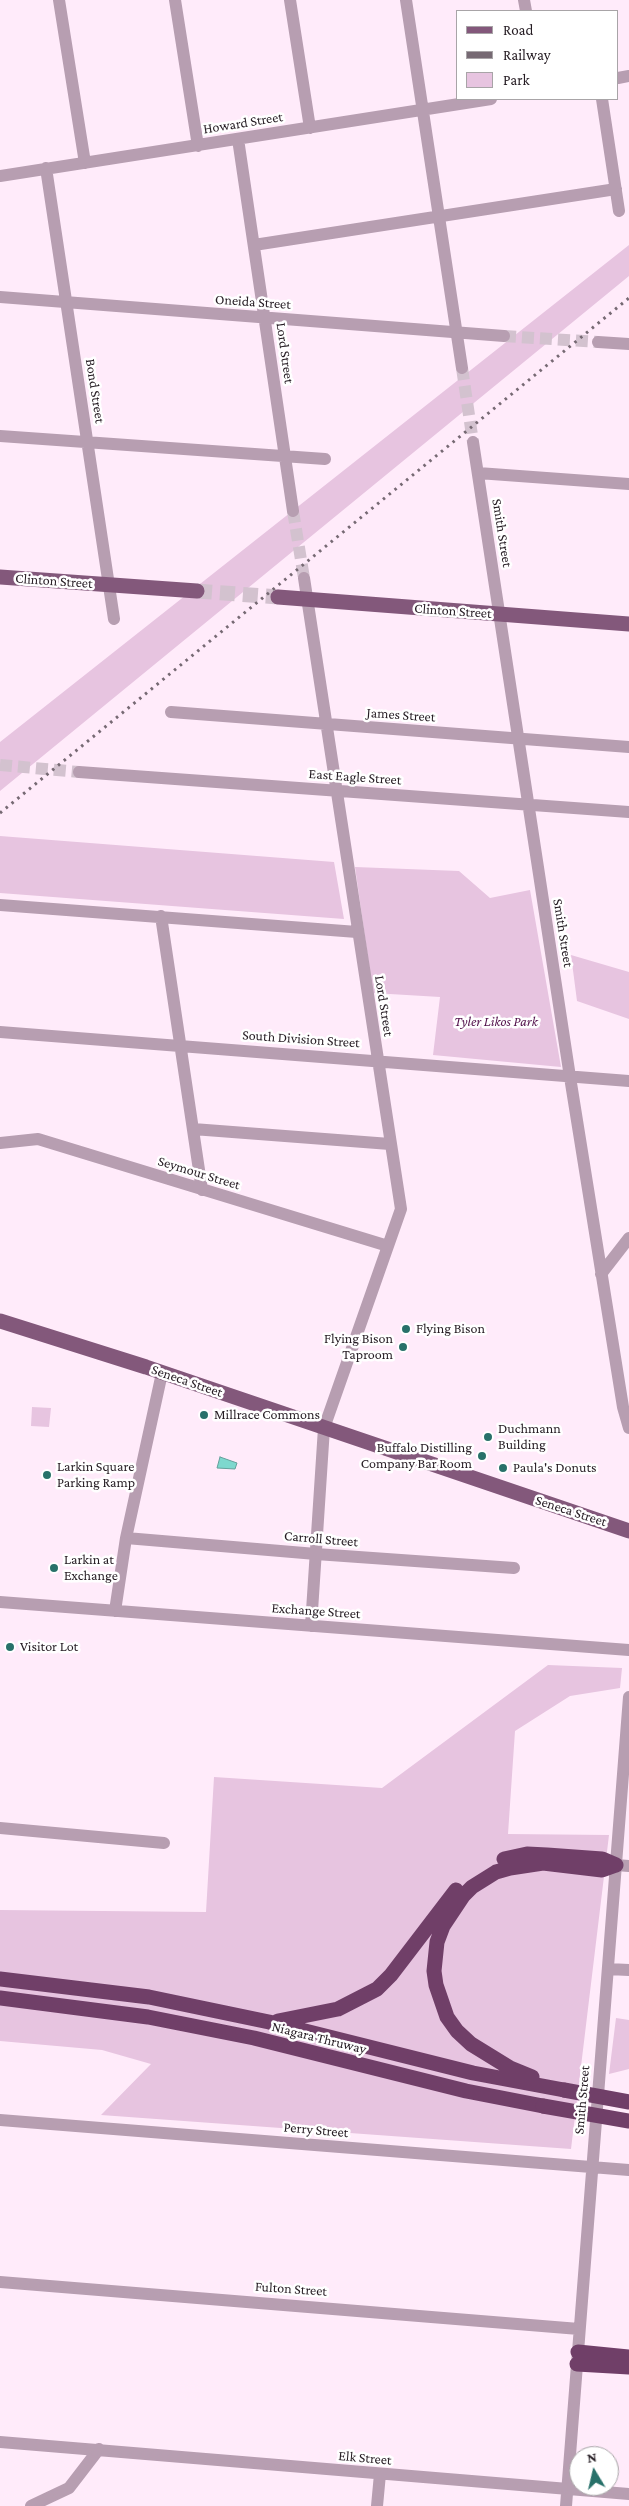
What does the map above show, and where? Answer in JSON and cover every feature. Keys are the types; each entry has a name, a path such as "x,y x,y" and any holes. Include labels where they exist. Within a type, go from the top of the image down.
{"highway":[{"path":"269,2022 338,2009 377,1989 391,1975 445,1902 460,1886 472,1875 497,1861 527,1854 547,1854 602,1859 623,1866"},
{"path":"554,2088 491,2058 456,2031 444,2011 436,1984 434,1963 437,1942 443,1926 463,1896 472,1887 496,1872 510,1868 543,1864 602,1870 623,1866"},
{"name":"Niagara Thruway","path":"0,1979 149,1997 269,2022 473,2072 629,2102"},
{"name":"Niagara Thruway","path":"0,1998 148,2017 254,2038 466,2091 629,2121"},
{"path":"578,2358 629,2357"},
{"path":"578,2358 629,2367"}],"main road":[{"name":"Clinton Street","path":"0,577 197,591"},
{"name":"Clinton Street","path":"278,598 629,624"},
{"name":"Seneca Street","path":"0,1321 162,1373 629,1531"}],"street":[{"path":"59,0 85,163"},
{"path":"175,0 198,146"},
{"path":"290,0 310,128"},
{"path":"406,0 462,368"},
{"name":"Howard Street","path":"0,176 485,100"},
{"path":"602,100 619,211"},
{"name":"Lord Street","path":"238,139 293,511"},
{"name":"Bond Street","path":"46,168 114,619"},
{"path":"254,245 616,189"},
{"name":"Oneida Street","path":"0,297 504,336"},
{"path":"598,342 629,344"},
{"path":"0,436 325,459"},
{"name":"Smith Street","path":"473,442 570,1077 625,1416 629,1428"},
{"path":"478,473 629,484"},
{"name":"Lord Street","path":"304,578 401,1209 324,1428 311,1626"},
{"name":"James Street","path":"170,712 629,748"},
{"name":"East Eagle Street","path":"79,772 629,812"},
{"path":"0,905 357,932"},
{"path":"161,916 202,1190"},
{"name":"South Division Street","path":"0,1032 629,1081"},
{"path":"193,1129 390,1144"},
{"name":"Seymour Street","path":"0,1143 38,1139 388,1246"},
{"path":"602,1274 629,1238"},
{"path":"115,1611 126,1538 162,1373"},
{"name":"Carroll Street","path":"126,1538 514,1568"},
{"name":"Exchange Street","path":"0,1602 629,1650"},
{"name":"Smith Street","path":"566,2506 608,1969 623,1866 629,1697"},
{"path":"0,1828 164,1843"},
{"path":"608,1969 629,1970"},
{"name":"Perry Street","path":"0,2120 629,2170"},
{"name":"Fulton Street","path":"0,2282 579,2329"},
{"name":"Elk Street","path":"0,2442 629,2494"},
{"path":"31,2506 69,2488 99,2449"},
{"path":"377,2506 380,2474"}],"green space":[{"path":"629,245 629,276 0,791 0,742"},
{"path":"0,836 334,862 344,919 0,893"},
{"name":"Tyler Likos Park","path":"355,867 459,871 490,898 530,890 561,1067 433,1055 440,997 373,993"},
{"path":"571,955 629,972 629,1019 577,1001"},
{"path":"32,1407 51,1408 49,1427 31,1426"},
{"path":"548,1665 622,1668 620,1688 570,1696 515,1731 508,1834 609,1835 571,2149 101,2115 151,2064 102,2050 0,2041 0,1910 206,1912 214,1777 382,1788"},
{"path":"616,2018 629,2020 629,2069 609,2074"}],"shaded area":[{"path":"220,1457 237,1463 235,1469 217,1468"}],"tunnel":[{"path":"504,336 598,342"},
{"path":"462,368 473,442"},
{"path":"293,511 304,578"},
{"path":"197,591 278,597"},
{"path":"0,765 79,772"}],"railway":[{"path":"0,813 629,298"}],"place":[{"name":"Flying Bison","path":"406,1329"},
{"name":"Flying Bison Taproom","path":"403,1347"},
{"name":"Millrace Commons","path":"204,1415"},
{"name":"Duchmann Building","path":"488,1437"},
{"name":"Buffalo Distilling Company Bar Room","path":"482,1456"},
{"name":"Paula's Donuts","path":"503,1468"},
{"name":"Larkin Square Parking Ramp","path":"47,1475"},
{"name":"Larkin at Exchange","path":"54,1568"},
{"name":"Visitor Lot","path":"10,1647"}]}
